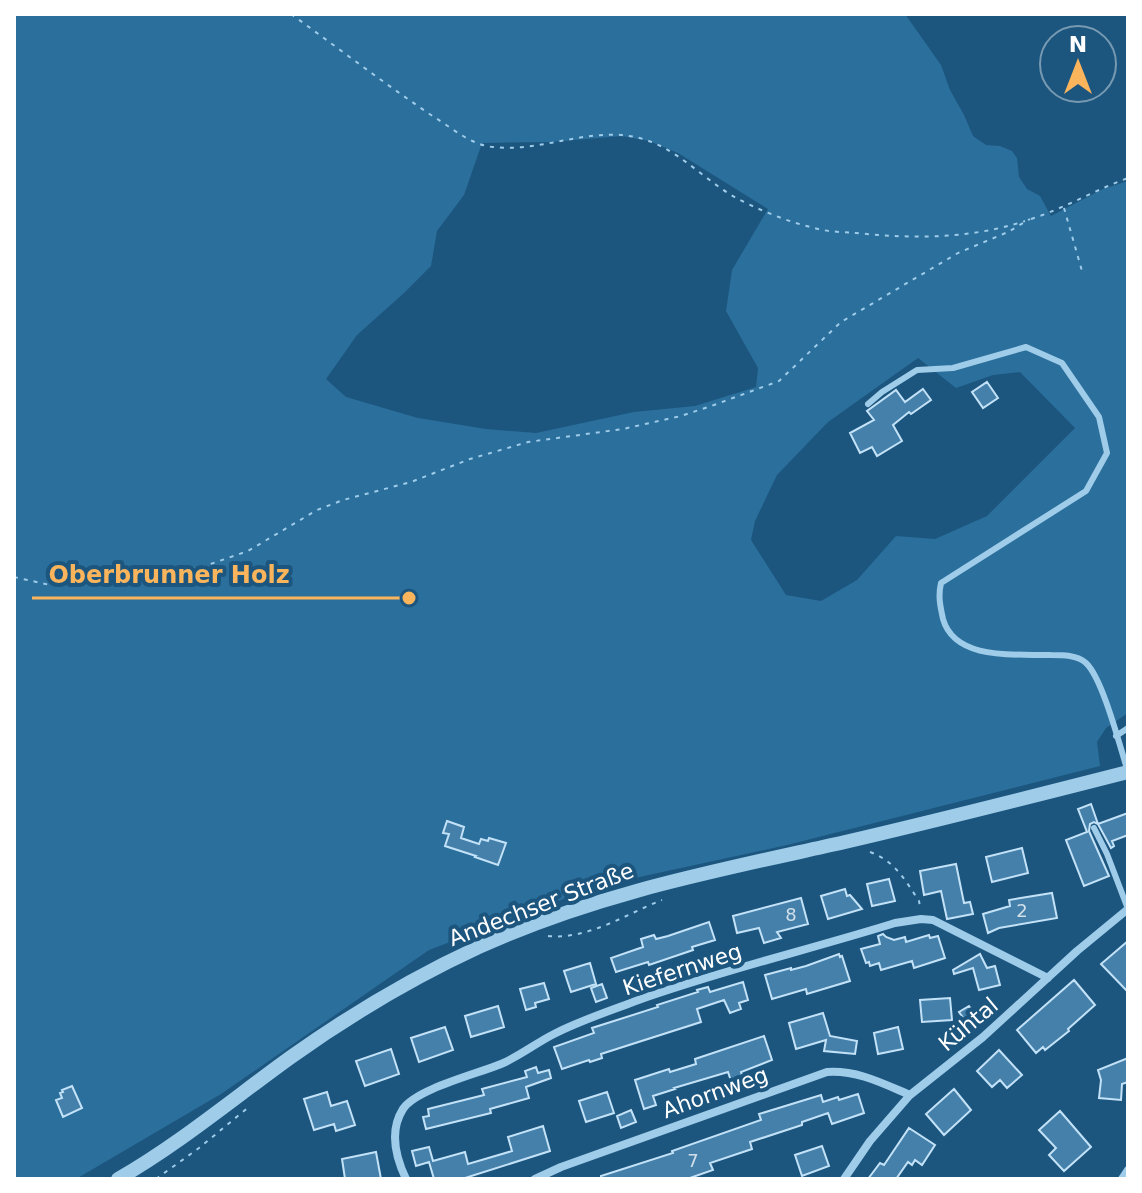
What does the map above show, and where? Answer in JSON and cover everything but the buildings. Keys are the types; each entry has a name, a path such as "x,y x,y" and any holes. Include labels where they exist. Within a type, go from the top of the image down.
{"street":[{"name":"Andechser Straße","path":"118,1179 196,1128 321,1036 425,975 480,947 604,899 659,883 921,825 1128,772"},
{"name":"Kühtal","path":"844,1179 870,1141 910,1095 983,1037 1128,909"},
{"path":"921,919 933,920 1048,978"},
{"name":"Kiefernweg","path":"406,1179 397,1156 396,1130 401,1112 421,1095 508,1061 554,1034 635,1001 895,923 921,919"},
{"name":"Ahornweg","path":"535,1179 827,1072 861,1075 910,1095"},
{"path":"561,1167 565,1179"},
{"path":"1122,1179 1128,1170"}],"lane":[{"path":"868,404 917,370 953,368 1026,347 1062,363 1099,417 1107,453 1086,491 941,583 938,597 945,626 954,638 969,649 1006,654 1061,655 1087,664 1097,679 1128,772"},
{"path":"1116,736 1128,728"},
{"path":"1094,828 1128,909"}],"path":[{"path":"291,14 471,141 491,147 526,147 620,134 646,140 667,150 738,199 782,219 817,229 927,237 972,234 1064,207 1128,178"},
{"path":"1064,207 1082,271"},
{"path":"14,577 50,585 123,572 161,574 199,568 248,551 317,510 411,482 470,459 528,442 667,420 714,405 779,381 841,322 958,253 1030,219"},
{"path":"868,851 883,856 893,864 919,901 921,919"},
{"path":"540,935 565,937 612,924 631,912 673,895"},
{"path":"156,1179 258,1099"}],"shaded area":[{"path":"14,14 905,14 941,65 973,136 986,145 1012,151 1017,158 1019,177 1027,189 1040,196 1051,216 1103,189 1128,181 1128,713 1106,728 1097,742 1100,766 787,845 598,886 429,950 221,1094 76,1179 14,1179","holes":["622,136 649,141 678,153 768,209 732,270 726,311 758,368 756,387 695,406 634,412 536,433 418,418 346,397 326,379 357,335 431,266 437,231 464,195 482,143","918,358 956,388 993,375 1020,372 1075,428 987,516 935,539 896,536 857,580 821,601 786,595 751,540 755,521 777,475 828,422"]}],"place":[{"name":"Oberbrunner Holz","path":"409,598"}]}
